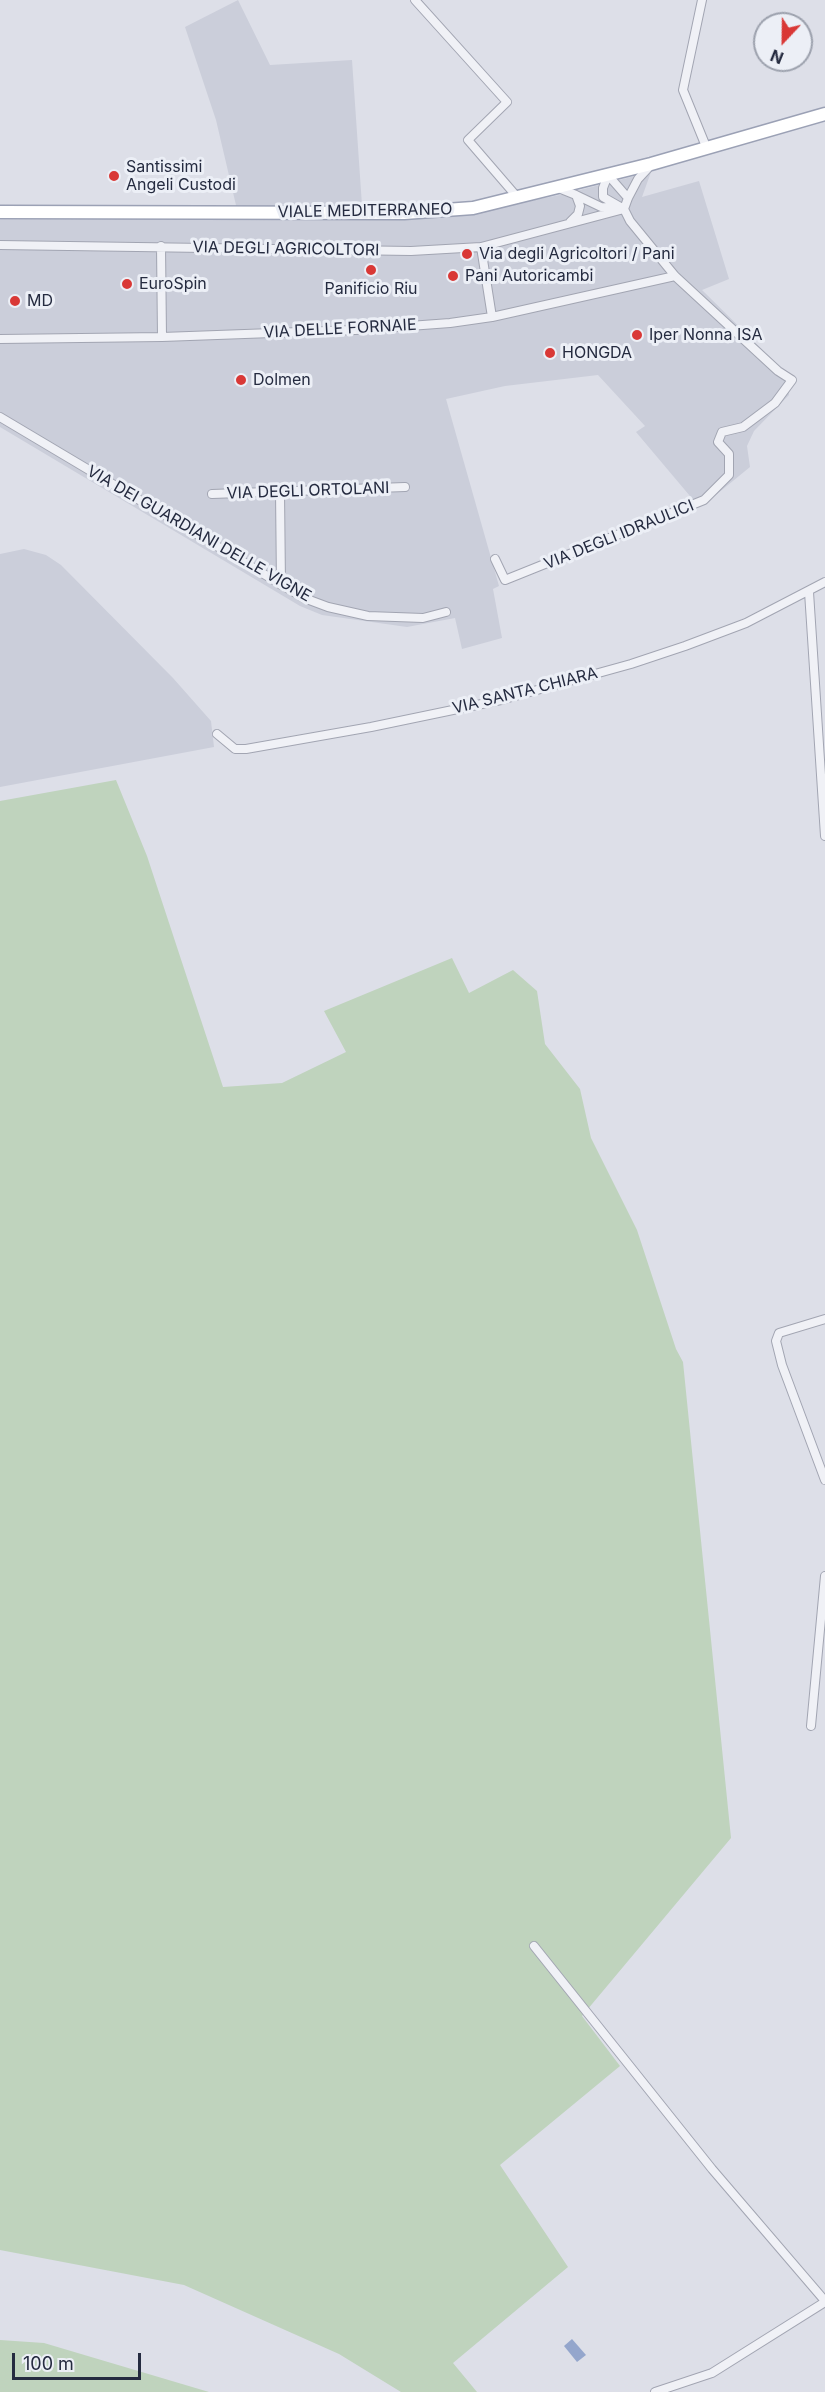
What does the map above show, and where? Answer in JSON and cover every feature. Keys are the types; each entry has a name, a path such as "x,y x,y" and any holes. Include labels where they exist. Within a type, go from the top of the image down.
{"main road":[{"name":"VIALE MEDITERRANEO","path":"0,212 404,213 473,208 651,164 825,114"}],"street":[{"path":"415,0 507,102 468,140 518,198"},
{"path":"702,0 683,90 707,149"},
{"path":"558,188 601,207 624,209 638,179 651,164"},
{"path":"592,217 601,207 603,188 608,175 628,198"},
{"path":"569,223 578,214 579,206 576,195"},
{"name":"VIA DEGLI IDRAULICI","path":"495,559 505,580 704,500 729,475 729,454 718,442 722,432 743,427 775,403 792,380 778,371 675,276 630,221 624,209 603,197"},
{"name":"VIA DEGLI AGRICOLTORI","path":"0,245 411,251 481,247 624,209"},
{"path":"161,246 162,337"},
{"path":"481,247 492,318"},
{"name":"VIA DELLE FORNAIE","path":"0,339 162,337 355,330 492,318 675,276"},
{"name":"VIA DEI GUARDIANI DELLE VIGNE","path":"0,417 281,585 328,607 368,616 423,618 446,612"},
{"name":"VIA DEGLI ORTOLANI","path":"212,494 405,487"},
{"path":"280,492 281,585"},
{"name":"VIA SANTA CHIARA","path":"217,734 229,746 236,749 246,748 371,727 501,700 631,664 685,646 746,623 825,582"},
{"path":"809,592 824,787 825,836"},
{"path":"825,1319 780,1333 776,1341 782,1365 825,1480"},
{"path":"811,1726 825,1576"},
{"path":"534,1946 712,2169 825,2301 712,2373 655,2392"}],"shaded area":[{"path":"238,0 270,65 352,60 363,220 458,215 560,195 651,172 642,197 699,181 729,279 702,290 788,375 789,395 754,431 747,446 750,467 706,503 695,502 636,432 645,426 598,375 505,386 446,399 499,586 493,589 502,638 462,649 455,618 407,627 322,615 300,606 0,427 0,220 239,218 216,120 185,27"},
{"path":"24,549 46,555 61,565 173,678 211,721 214,747 0,787 0,554"}],"green space":[{"path":"116,780 147,856 223,1087 282,1083 346,1052 324,1011 452,958 469,993 513,970 537,991 545,1044 580,1089 591,1138 637,1230 676,1349 683,1362 731,1838 582,2016 620,2066 500,2165 568,2267 453,2363 477,2392 401,2392 339,2354 184,2285 0,2250 0,801"},
{"path":"0,2340 44,2343 209,2392 0,2392"}],"water":[{"path":"572,2339 586,2355 577,2362 564,2346"}],"place":[{"name":"Santissimi Angeli Custodi","path":"114,176"},
{"name":"Via degli Agricoltori / Pani","path":"467,254"},
{"name":"Panificio Riu","path":"371,270"},
{"name":"Pani Autoricambi","path":"453,276"},
{"name":"EuroSpin","path":"127,284"},
{"name":"MD","path":"15,301"},
{"name":"Iper Nonna ISA","path":"637,335"},
{"name":"HONGDA","path":"550,353"},
{"name":"Dolmen","path":"241,380"}]}
